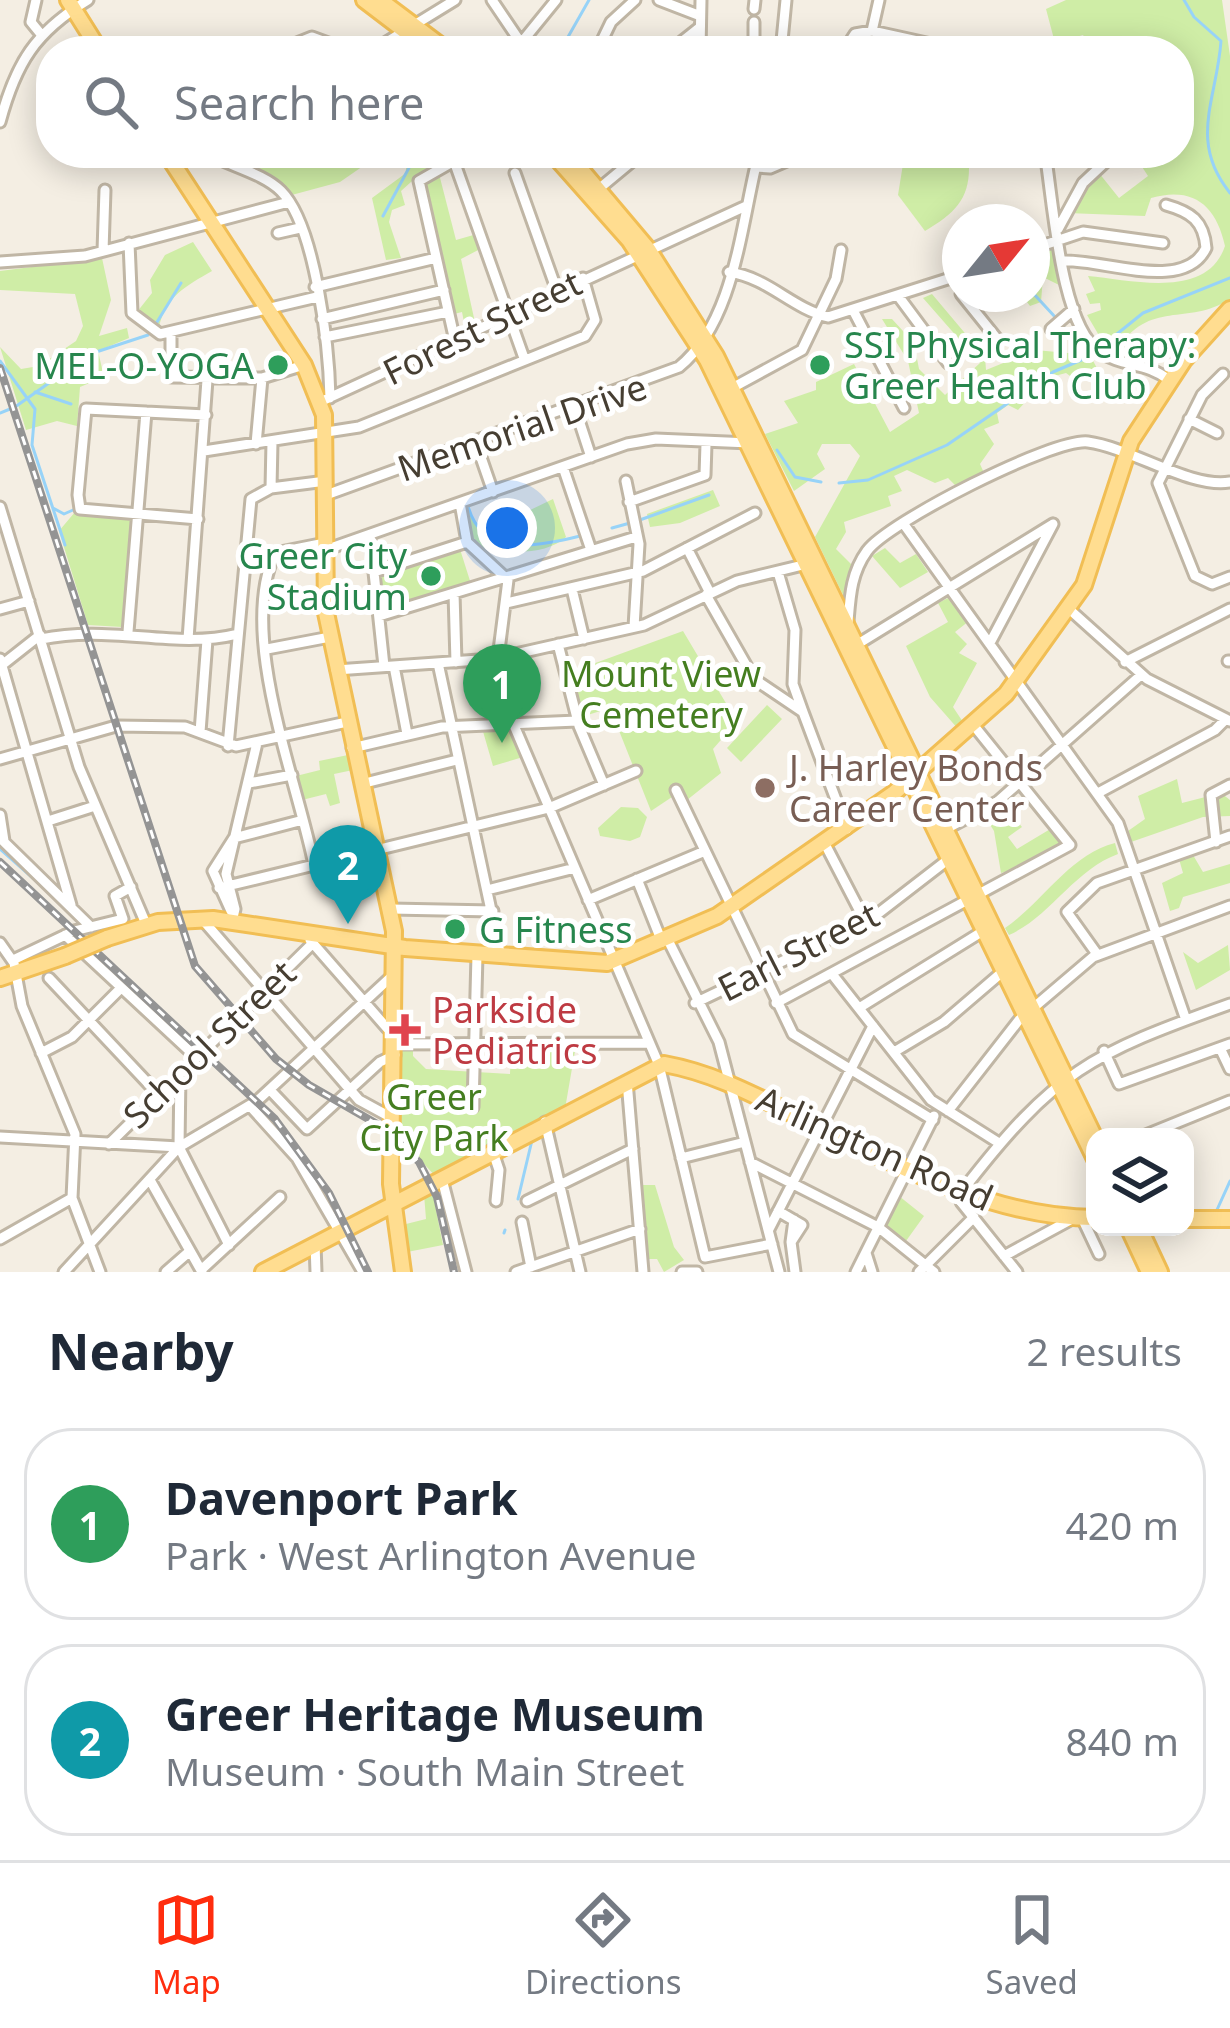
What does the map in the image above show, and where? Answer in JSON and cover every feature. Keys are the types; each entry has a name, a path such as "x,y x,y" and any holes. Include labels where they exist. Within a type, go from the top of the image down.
{"main road":[{"path":"364,0 423,36"},
{"path":"380,0 417,36"},
{"path":"71,4 91,36"},
{"path":"176,168 325,400 330,637 395,945 392,1203 403,1272"},
{"path":"570,168 596,191"},
{"path":"578,168 697,322 703,343 812,563 843,614 852,647 1086,1137"},
{"path":"643,251 732,388 753,442"},
{"path":"0,978 15,967 65,956 146,924 227,916 310,939 501,957 614,961 733,907 915,777 975,727 1018,679 1069,609 1095,560 1126,451 1169,380 1230,310"},
{"path":"697,322 717,315"},
{"path":"269,1271 340,1229 658,1065"},
{"name":"Arlington Road","path":"658,1065 729,1082 940,1181 963,1197 1028,1215 1083,1218"},
{"path":"1062,1080 1089,1128"},
{"path":"1194,1219 1230,1219"},
{"path":"1132,1236 1149,1272"},
{"path":"1142,1236 1160,1272"}],"street":[{"path":"36,0 31,19 40,33"},
{"path":"38,36 71,4 88,0"},
{"path":"396,36 438,4 455,0"},
{"path":"492,0 516,36"},
{"path":"527,36 556,0"},
{"path":"604,36 611,22 634,0"},
{"path":"658,0 698,15"},
{"path":"699,36 700,0"},
{"path":"782,36 786,0"},
{"path":"872,31 879,0"},
{"path":"754,22 754,36"},
{"path":"689,36 699,28"},
{"path":"854,36 872,31 895,36"},
{"path":"1,117 18,65 36,39"},
{"path":"239,168 273,184 289,202 300,228 325,337 325,400"},
{"path":"443,168 419,179 455,341"},
{"path":"458,168 524,358"},
{"path":"596,191 624,168"},
{"path":"703,343 717,315 755,168"},
{"path":"1047,168 1062,261 1075,309 1096,350 1146,364 1169,380"},
{"path":"1058,234 1077,192 1100,168"},
{"path":"515,173 524,185 523,206 557,291"},
{"path":"103,251 105,190"},
{"path":"0,262 65,259 289,202"},
{"name":"Forest Street","path":"325,400 746,206"},
{"path":"1062,261 1166,271 1195,263 1206,248 1200,224 1186,212 1166,206"},
{"path":"278,233 300,228"},
{"path":"1050,239 1107,231 1163,243"},
{"path":"129,243 133,316 152,332 170,334 268,310 436,258"},
{"path":"732,388 794,357 820,315 841,250"},
{"path":"729,272 766,281 820,315 854,312 942,281"},
{"path":"204,451 359,427 592,330 595,320 584,278"},
{"path":"322,319 444,290"},
{"path":"899,296 948,363"},
{"path":"1051,329 1075,309"},
{"path":"325,337 448,312"},
{"path":"854,312 904,408"},
{"path":"976,312 998,340"},
{"path":"170,334 170,376 262,379 304,365"},
{"name":"Memorial Drive","path":"272,488 326,488 476,443 658,379 703,343"},
{"path":"1223,374 1206,388 1189,418 1164,465 1159,487 1193,574 1209,584 1230,577"},
{"path":"256,445 262,379"},
{"path":"188,639 207,380"},
{"path":"574,408 591,457"},
{"path":"198,519 80,509 86,409 206,415"},
{"path":"128,632 146,412"},
{"path":"1189,418 1217,433"},
{"path":"314,865 283,737 263,626 260,597 275,553 370,535 652,440 753,442"},
{"path":"228,746 251,499 272,488 272,442"},
{"path":"843,614 863,556 903,523 1058,444 1084,442 1126,451 1210,483 1230,482"},
{"path":"476,443 493,492"},
{"path":"629,502 704,476 706,444"},
{"path":"562,467 591,550"},
{"path":"626,481 636,537 634,627"},
{"path":"460,503 467,542 505,577 499,658 513,723 658,1065 705,1258 772,1244"},
{"path":"0,507 71,738 146,924"},
{"path":"506,603 637,573 755,513"},
{"path":"903,523 946,587 992,641 1118,823 1186,1020"},
{"path":"852,647 1053,524 992,641"},
{"path":"370,535 379,616 406,734"},
{"path":"379,616 636,537"},
{"path":"374,572 467,542"},
{"path":"687,548 757,682 803,712"},
{"path":"336,670 499,658 634,627 708,594 812,563"},
{"path":"778,572 796,632 793,684 847,829"},
{"path":"572,589 584,638"},
{"path":"454,593 456,662"},
{"path":"0,609 29,601"},
{"path":"1069,609 1141,675 1228,720"},
{"path":"1126,662 1230,609"},
{"path":"70,905 1,662 40,637 85,630 206,640 263,626"},
{"path":"267,649 330,637"},
{"path":"200,732 206,640"},
{"path":"559,644 577,721 604,785"},
{"path":"438,663 501,957"},
{"path":"941,831 992,805 1141,675"},
{"path":"1098,793 1228,720"},
{"path":"352,748 449,727 577,721"},
{"path":"0,759 120,726 181,726 228,746 347,722"},
{"path":"776,1003 1070,845 975,727"},
{"path":"227,916 236,909 214,864 234,838 257,742"},
{"path":"361,784 457,760"},
{"path":"223,886 549,808 636,771"},
{"path":"248,783 292,775"},
{"path":"1216,842 1210,799 1230,785"},
{"path":"676,790 795,1036 933,1120"},
{"path":"48,821 95,806"},
{"path":"0,815 2,840 91,927"},
{"path":"234,838 303,820"},
{"path":"1097,954 1067,909 1093,885 1230,836"},
{"path":"825,844 865,921"},
{"path":"588,900 705,851"},
{"name":"Earl Street","path":"695,1003 865,921 953,856"},
{"path":"488,890 574,868"},
{"path":"637,880 695,1003 716,1035 779,1272"},
{"path":"15,967 65,935 123,919 116,894 130,887"},
{"path":"856,1272 933,1120 1029,1012 1097,954 1230,907"},
{"path":"391,909 493,911"},
{"path":"202,920 350,1091 392,1118"},
{"path":"859,1009 988,927"},
{"path":"65,935 196,1057"},
{"path":"310,939 395,1043"},
{"name":"School Street","path":"109,1144 310,939"},
{"path":"0,943 15,967 41,1053 78,1142 72,1198 100,1272"},
{"path":"472,1106 477,955"},
{"path":"894,1052 944,1022 1008,968"},
{"path":"832,974 944,1109 999,1143"},
{"path":"64,1272 179,1147 250,1106 393,977"},
{"path":"49,978 158,1094"},
{"path":"41,1053 68,1040 122,988"},
{"path":"1017,1272 963,1197 999,1143 1062,1080 1103,1051 1230,1004"},
{"path":"768,1231 873,1026"},
{"path":"270,1090 307,1129 395,1043 649,1043"},
{"path":"1103,1051 1119,1084 1225,1046 1230,1069"},
{"path":"180,1072 179,1147 229,1245"},
{"path":"627,1081 643,1272"},
{"path":"1163,1128 1230,1101"},
{"path":"250,1106 297,1158 361,1271"},
{"path":"545,1122 580,1272"},
{"path":"0,1137 179,1147"},
{"path":"681,1158 745,1142"},
{"path":"492,1149 499,1170 496,1201"},
{"path":"527,1201 633,1149"},
{"path":"750,1162 878,1227 931,1267"},
{"path":"442,1177 466,1272"},
{"path":"150,1180 201,1271 280,1197"},
{"path":"0,1239 72,1198"},
{"path":"778,1210 794,1220 795,1272"},
{"path":"919,1272 931,1267 974,1217"},
{"path":"1004,1256 1083,1218 1099,1254"},
{"path":"522,1222 531,1267"},
{"path":"516,1272 640,1228"},
{"path":"315,1244 316,1272"},
{"path":"166,1272 190,1251"},
{"path":"866,1253 872,1272"},
{"path":"682,1272 698,1272"}],"green space":[{"path":"1066,0 1222,0 1230,56 1230,299 1142,324 1116,351 1104,344 1087,315 1101,310 1100,303 1090,304 1086,294 1095,291 1088,276 1146,283 1185,280 1216,263 1225,246 1221,232 1200,202 1179,195 1151,198 1145,216 1067,213 1099,173 1119,198 1148,176 1143,168 1194,168 1194,36 1053,36 1046,9"},
{"path":"240,168 360,168 340,182 288,196"},
{"path":"406,168 427,168 401,191 405,205 392,210 389,222 401,258 386,260 372,198 406,173"},
{"path":"902,168 968,168 966,191 958,204 942,204 942,219 925,231 898,195"},
{"path":"438,170 456,240 477,234 482,248 461,259 476,327 466,332 462,312 450,315 422,179"},
{"path":"193,242 212,271 172,300 159,327 137,312 152,293 150,280 165,255"},
{"path":"1053,249 1061,286 1050,280"},
{"path":"102,258 111,300 99,336 127,328 129,338 98,351 104,377 80,387 77,426 57,421 26,430 0,347 21,369 39,366 76,341 83,326 75,294 0,290 0,271"},
{"path":"932,294 942,312 947,312 985,357 986,370 1035,350 1090,355 1099,372 1077,381 1066,373 1047,378 1018,410 1008,405 997,413 999,423 984,429 994,444 980,464 984,473 957,487 948,478 935,483 907,470 894,476 902,491 888,496 891,506 844,522 846,532 836,549 854,567 845,599 815,537 860,456 850,444 822,444 817,454 825,469 794,491 765,434 798,423 784,401 816,390 816,382 854,364 890,432 919,413 908,361 882,319 892,319 914,343 919,369 945,395 980,363 923,298"},
{"path":"713,490 720,506 680,523 650,527 647,514"},
{"path":"553,499 566,537 557,543 521,552 474,544 465,505 477,527 499,544 529,531 526,512"},
{"path":"75,512 133,518 122,627 88,625 59,531"},
{"name":"Greer City Stadium","path":"459,546 471,584 381,612 375,573"},
{"path":"885,548 900,563 916,554 928,572 900,588 872,556"},
{"path":"950,597 969,621 955,632 967,644 959,653 977,663 953,707 965,725 959,730 930,697 906,646 948,622 938,603"},
{"name":"Mount View Cemetery","path":"683,631 733,715 734,725 713,749 721,773 687,800 681,791 651,811 610,708 578,718 568,673"},
{"path":"767,705 782,719 741,762 727,748"},
{"path":"510,726 523,757 493,766 482,728"},
{"path":"348,755 353,770 334,774 340,803 330,806 326,794 302,800 296,776 320,770 319,761"},
{"path":"1177,779 1182,803 1221,793 1230,800 1230,816 1203,817 1131,842 1128,831 1145,819 1138,796"},
{"path":"1004,806 1022,827 1008,837 1017,849 1052,828 1062,841 1063,855 1001,873 994,831 984,815"},
{"path":"621,807 638,808 647,817 640,837 630,841 600,836 598,828"},
{"path":"1115,843 1118,854 1088,871 1037,917 1009,935 1005,928 1070,868"},
{"path":"1193,855 1203,872 1230,864 1230,883 1183,897 1179,908 1170,911 1162,883 1183,873 1179,859"},
{"path":"1228,945 1230,970 1196,990 1183,952 1198,963"},
{"name":"Greer City Park","path":"576,1045 565,1109 436,1177 395,1132 397,1049 413,1046 413,1056 426,1069 510,1074 511,1046"},
{"path":"640,1185 655,1185 674,1247 684,1260 664,1272 657,1259 647,1259"},
{"path":"432,1190 443,1245 402,1253 398,1226 426,1219 424,1194"},
{"path":"899,1196 924,1216 906,1241 883,1227"}],"waterway":[{"path":"569,36 589,0"},
{"path":"1184,0 1194,17 1221,41 1208,137 1217,174 1230,193"},
{"path":"383,216 409,168"},
{"path":"1102,346 1143,313 1230,278"},
{"path":"154,327 181,283"},
{"path":"1050,312 1056,318"},
{"path":"1061,324 1078,343"},
{"path":"15,407 90,354 148,335"},
{"path":"839,483 868,480 947,445 1053,372 1093,355"},
{"path":"0,361 35,409 32,445 65,545"},
{"path":"35,392 71,404"},
{"path":"0,413 10,409"},
{"path":"777,450 795,477 821,482"},
{"path":"637,521 709,495"},
{"path":"468,506 475,523 498,541 529,545 580,536"},
{"path":"53,508 64,514 73,510"},
{"path":"612,528 630,523"},
{"path":"0,849 63,905"},
{"path":"518,1199 533,1136"},
{"path":"1216,1212 1230,1181"}],"railway":[{"path":"0,368 195,966 276,1059 309,1085 384,1128 419,1162 437,1197 454,1272"},
{"path":"0,862 275,1119 329,1193 368,1272"}],"place":[{"name":"MEL-O-YOGA","path":"278,365"},
{"name":"SSI Physical Therapy: Greer Health Club","path":"820,365"},
{"name":"Greer City Stadium","path":"431,576"},
{"name":"Davenport Park","path":"502,743"},
{"name":"J. Harley Bonds Career Center","path":"765,788"},
{"name":"Greer Heritage Museum","path":"348,924"},
{"name":"G Fitness","path":"455,929"},
{"name":"Parkside Pediatrics","path":"405,1030"}]}
